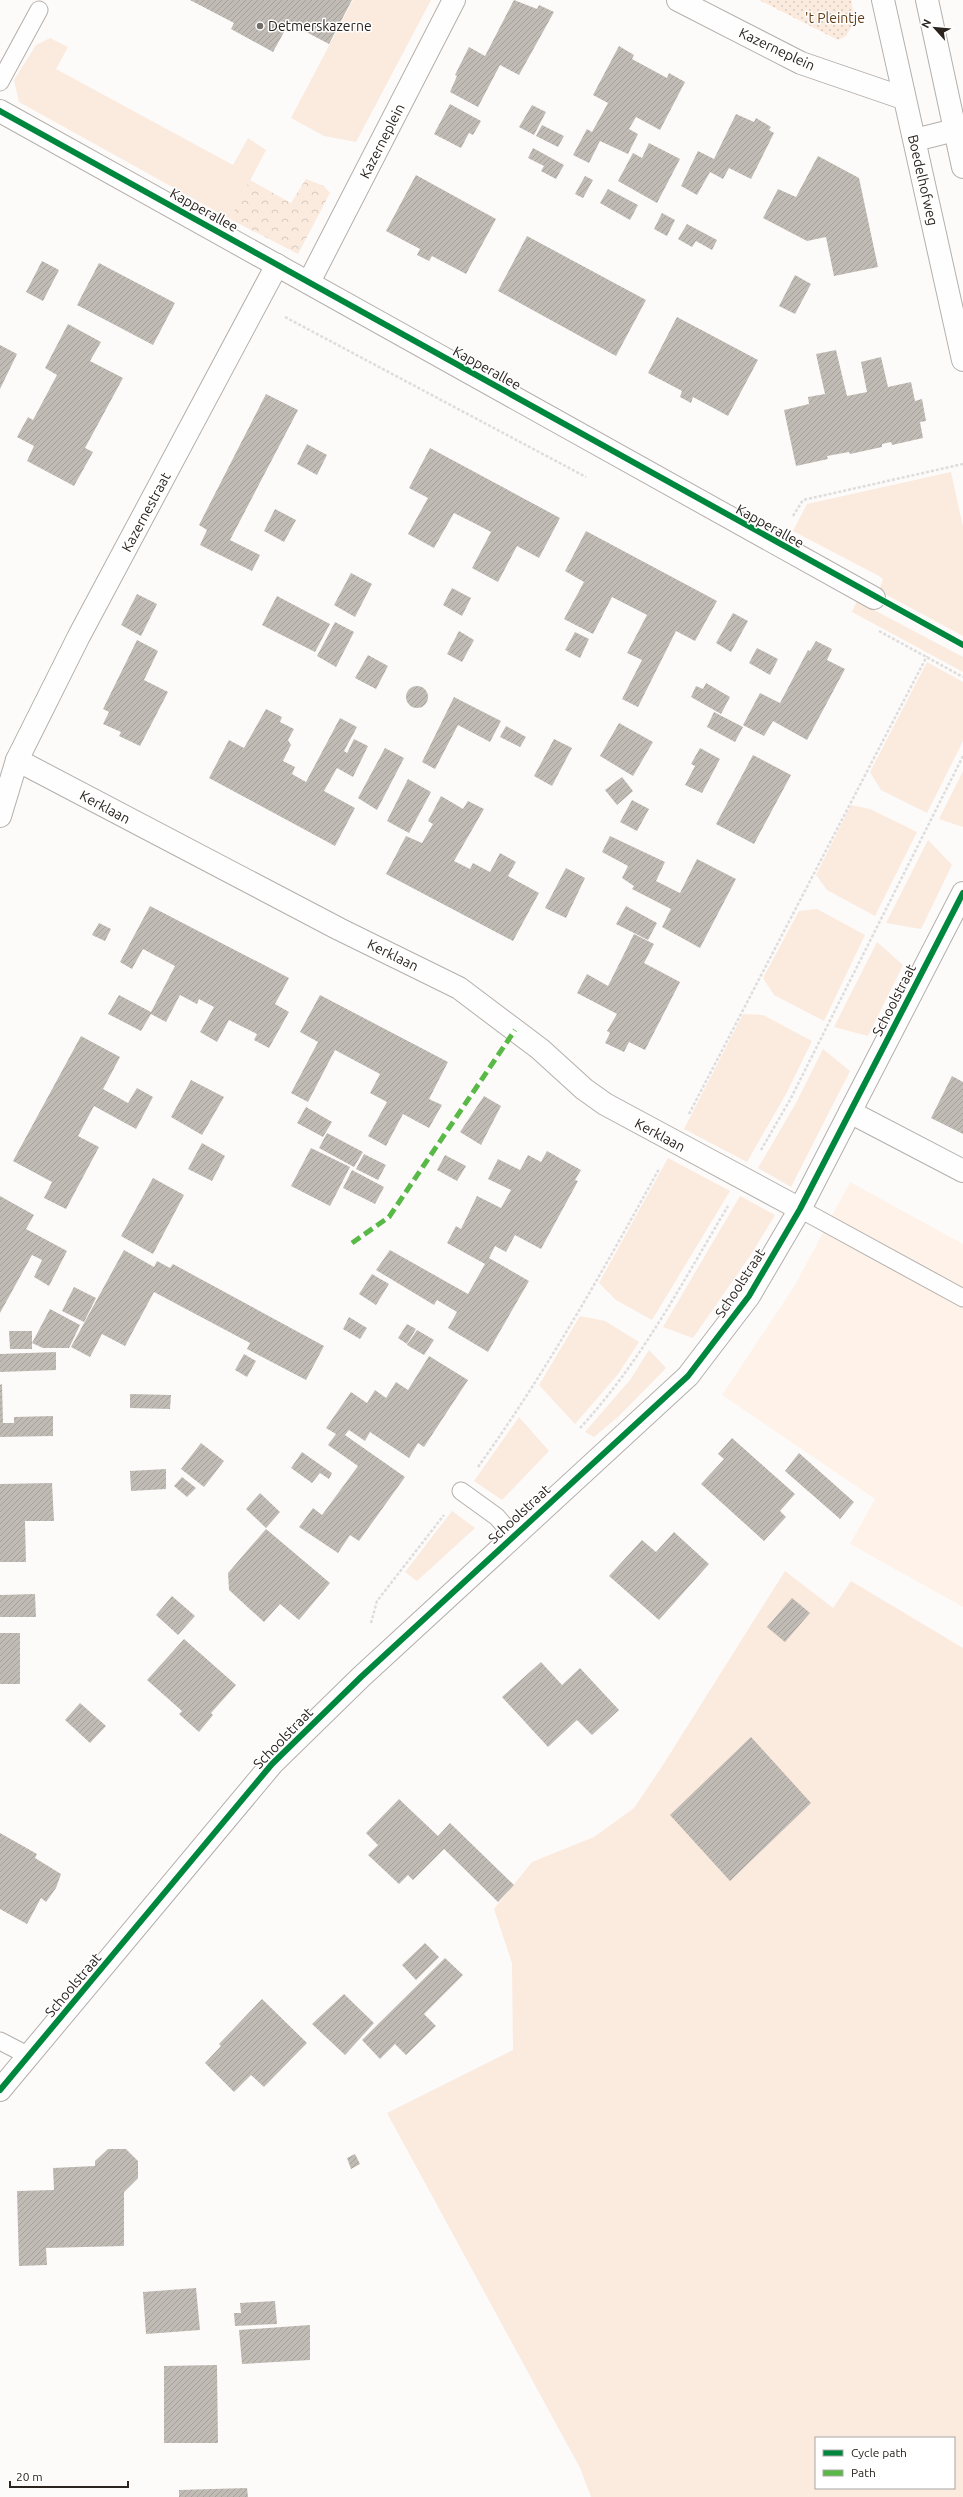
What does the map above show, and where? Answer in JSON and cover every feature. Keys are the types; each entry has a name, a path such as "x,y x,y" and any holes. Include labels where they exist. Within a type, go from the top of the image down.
{"street":[{"name":"Kazerneplein","path":"309,282 454,0"},
{"name":"Kazerneplein","path":"678,0 801,63 903,98"},
{"name":"Boedelhofweg","path":"883,0 903,98 915,140 963,360"},
{"path":"927,0 959,128 963,166"},
{"name":"Kapperallee","path":"0,111 874,598"},
{"path":"915,140 959,128"},
{"name":"Kazernestraat","path":"17,760 79,636 277,265"},
{"path":"0,816 17,760"},
{"name":"Kerklaan","path":"17,760 339,930 460,988 540,1048 584,1089 605,1104 800,1210"},
{"name":"Schoolstraat","path":"0,2090 272,1764 361,1677 688,1376 749,1296 800,1210 963,893"},
{"path":"850,1112 963,1171"}],"lane":[{"path":"0,82 39,10"},
{"path":"800,1210 963,1298"},
{"path":"461,1491 497,1517 513,1536"},
{"path":"0,2041 29,2056"}],"shaded area":[{"path":"850,1182 963,1244 963,1607 850,1544 875,1499 722,1395 795,1285"}],"green space":[{"path":"353,0 431,0 356,142 324,136 291,118"},
{"name":"'t Pleintje","path":"759,0 851,0 855,20 846,36 838,40"},
{"path":"50,38 68,47 56,69 233,165 248,138 266,150 230,219 19,102 14,80 36,45"},
{"path":"306,179 324,186 330,193 298,254 230,219 250,180 291,203"},
{"path":"951,472 963,527 963,636 883,593 880,588 883,579 879,576 793,531 807,504"},
{"path":"857,601 963,657 963,672 852,612"},
{"path":"927,662 963,682 963,741 927,813 881,790 870,772"},
{"path":"963,771 963,827 939,819"},
{"path":"851,805 870,809 917,832 875,916 827,890 816,875"},
{"path":"928,840 952,865 921,929 886,923"},
{"path":"817,909 865,935 824,1021 774,995 763,978 799,911"},
{"path":"877,942 903,965 868,1036 834,1027"},
{"path":"743,1014 763,1015 812,1041 786,1094 747,1162 684,1129"},
{"path":"823,1049 850,1071 791,1187 758,1168 796,1103"},
{"path":"668,1158 730,1191 652,1320 616,1300 599,1283"},
{"path":"740,1196 775,1215 752,1253 693,1338 663,1327"},
{"path":"580,1316 605,1321 639,1342 618,1374 575,1424 539,1385"},
{"path":"649,1350 666,1368 619,1416 594,1437 585,1432 630,1380"},
{"path":"519,1417 549,1451 502,1500 474,1481"},
{"path":"452,1511 475,1528 417,1581 405,1572"},
{"path":"785,1571 833,1608 851,1581 963,1648 963,2497 591,2497 580,2468 387,2113 513,2050 512,1963 494,1909 532,1862 594,1837 634,1808 661,1768"}],"building":[{"name":"Detmerskazerne","path":"190,0 352,0 329,44 289,23 273,52 231,29 234,23"},
{"path":"514,0 537,9 539,5 554,12 519,75 500,65 478,107 450,92 457,76 455,75 469,47 485,56"},
{"path":"619,46 634,55 632,59 667,78 669,73 685,82 660,130 636,117 629,129 638,134 628,154 600,141 589,163 573,155 587,129 592,132 608,103 593,95"},
{"path":"450,104 481,121 473,135 469,133 461,148 434,134"},
{"path":"532,105 546,112 534,135 519,127"},
{"path":"736,114 754,122 756,118 771,127 769,130 774,133 751,179 729,168 723,179 710,172 697,195 681,186 698,151 714,159"},
{"path":"542,125 564,136 558,147 536,136"},
{"path":"649,143 680,159 657,203 618,181 633,153 642,158"},
{"path":"533,148 564,165 556,179 541,171 544,166 528,158"},
{"path":"818,156 859,178 878,267 834,276 826,237 807,241 763,218 778,189 796,197"},
{"path":"416,175 496,219 466,274 432,256 429,261 417,255 420,249 386,231"},
{"path":"585,176 593,180 583,198 575,194"},
{"path":"608,189 638,205 630,220 600,203"},
{"path":"662,213 675,220 667,236 654,229"},
{"path":"687,224 717,240 712,250 696,241 692,247 678,239"},
{"path":"527,236 646,300 616,356 498,291"},
{"path":"42,261 59,270 43,301 26,292"},
{"path":"99,263 175,303 153,345 77,305"},
{"path":"795,275 811,284 795,314 779,306"},
{"path":"677,317 758,360 728,416 693,397 691,403 680,397 682,391 648,373"},
{"path":"68,324 101,342 90,361 123,378 85,448 93,452 74,486 27,461 34,446 17,437 28,417 33,420 57,375 45,368"},
{"path":"0,345 17,354 0,389"},
{"path":"836,350 847,396 867,392 861,362 881,357 888,387 911,382 915,401 922,399 926,421 920,422 923,438 892,445 891,442 882,444 882,447 850,454 849,452 827,456 828,459 796,466 784,410 809,404 808,397 825,394 816,354"},
{"path":"266,394 298,410 230,540 260,555 252,571 200,545 207,530 199,525"},
{"path":"307,444 327,455 317,475 297,464"},
{"path":"430,448 560,518 539,558 517,546 498,582 472,568 491,532 454,513 434,548 408,534 428,498 409,488"},
{"path":"275,509 296,520 284,542 264,531"},
{"path":"586,531 717,601 695,641 676,631 638,707 622,699 642,660 627,653 647,615 612,597 593,634 564,619 584,582 565,571"},
{"path":"351,573 372,584 355,617 334,605"},
{"path":"452,588 471,598 462,616 443,605"},
{"path":"137,594 157,604 141,636 121,625"},
{"path":"277,596 330,624 315,652 262,625"},
{"path":"733,613 748,621 731,652 716,643"},
{"path":"335,622 354,632 336,667 317,656"},
{"path":"459,631 474,640 462,662 447,654"},
{"path":"575,632 589,639 580,658 565,650"},
{"path":"137,640 158,651 144,680 168,692 140,746 119,736 121,732 103,724 109,712 103,709"},
{"path":"816,641 832,649 827,660 845,669 807,740 773,721 764,736 743,725 760,693 780,703 808,650 810,651"},
{"path":"757,648 778,659 770,675 749,663"},
{"path":"368,655 388,666 376,689 355,678"},
{"path":"706,683 730,697 721,714 691,697 696,686 703,689"},
{"path":"417,686 425,689 428,697 425,705 417,708 409,705 406,697 409,689"},
{"path":"454,697 501,721 490,742 458,725 435,769 422,762"},
{"path":"266,709 282,717 280,722 294,729 288,740 291,745 283,761 295,767 292,774 306,782 340,718 357,727 344,751 347,753 354,739 368,746 353,777 337,768 324,791 355,808 335,846 209,778 229,740 244,748"},
{"path":"714,712 743,727 735,742 707,727"},
{"path":"619,723 653,742 633,776 600,756"},
{"path":"506,726 526,737 520,747 500,737"},
{"path":"554,739 572,748 552,786 534,776"},
{"path":"385,748 404,758 377,810 358,798"},
{"path":"700,748 720,759 702,793 685,785 695,766 691,764"},
{"path":"753,755 791,775 754,844 716,824"},
{"path":"622,777 633,791 617,805 605,790"},
{"path":"408,779 431,792 409,833 387,821"},
{"path":"441,796 463,809 468,801 484,809 454,861 470,869 473,863 490,872 500,853 516,862 508,876 539,893 513,941 386,874 406,836 422,843 433,824 428,821"},
{"path":"632,800 649,809 637,831 620,822"},
{"path":"610,836 665,862 656,881 680,893 697,859 736,879 700,948 662,927 671,909 632,889 634,886 622,878 628,866 602,852"},
{"path":"566,868 585,878 566,918 545,908"},
{"path":"150,906 289,978 275,1004 289,1012 269,1048 254,1040 257,1034 229,1020 217,1042 200,1032 214,1007 199,999 197,1004 180,995 166,1022 151,1014 141,1031 108,1014 119,995 151,1012 175,966 143,949 132,969 120,962"},
{"path":"626,906 657,923 648,940 616,924"},
{"path":"99,923 111,929 105,941 92,935"},
{"path":"634,934 654,944 644,963 680,982 645,1050 629,1042 624,1052 605,1043 610,1033 607,1031 617,1014 577,993 587,974 608,986"},
{"path":"320,995 448,1062 429,1099 442,1105 429,1128 403,1114 386,1146 368,1136 387,1102 370,1093 380,1074 335,1050 308,1102 291,1093 318,1042 300,1032"},
{"path":"81,1036 120,1057 103,1089 128,1103 137,1088 153,1097 136,1129 94,1106 78,1136 99,1147 66,1209 44,1198 52,1182 13,1161"},
{"path":"952,1076 963,1082 963,1134 931,1118"},
{"path":"191,1080 224,1097 202,1135 171,1117"},
{"path":"484,1096 501,1106 481,1145 460,1132"},
{"path":"306,1107 332,1122 323,1137 297,1123"},
{"path":"327,1133 363,1152 354,1167 319,1148"},
{"path":"202,1143 225,1156 212,1181 188,1169"},
{"path":"311,1148 350,1167 330,1206 291,1186"},
{"path":"547,1151 581,1170 575,1180 578,1181 541,1249 515,1235 506,1252 495,1246 489,1258 529,1281 488,1352 448,1328 457,1312 437,1300 434,1305 376,1270 390,1250 468,1294 485,1264 447,1243 456,1226 461,1229 477,1196 501,1208 511,1190 488,1179 498,1159 520,1170 528,1155 541,1162"},
{"path":"364,1154 386,1165 378,1180 356,1169"},
{"path":"445,1155 466,1166 457,1181 437,1170"},
{"path":"352,1170 384,1187 375,1204 343,1188"},
{"path":"153,1178 184,1195 153,1254 121,1236"},
{"path":"0,1196 34,1215 26,1229 67,1251 49,1286 34,1277 42,1260 32,1255 0,1313"},
{"path":"124,1250 154,1267 157,1261 170,1268 173,1264 324,1346 306,1380 247,1349 250,1343 154,1292 125,1346 102,1334 90,1357 71,1347"},
{"path":"372,1274 389,1284 376,1305 359,1294"},
{"path":"74,1287 96,1298 84,1322 62,1311"},
{"path":"50,1309 80,1325 69,1348 43,1348 32,1343"},
{"path":"349,1317 367,1328 360,1339 343,1329"},
{"path":"407,1324 416,1329 407,1344 398,1338"},
{"path":"417,1330 434,1340 424,1355 407,1345"},
{"path":"9,1331 32,1331 32,1349 10,1349"},
{"path":"56,1352 56,1370 0,1372 0,1354"},
{"path":"244,1354 256,1361 247,1377 235,1370"},
{"path":"429,1356 468,1380 424,1447 418,1443 409,1458 370,1432 365,1441 349,1430 345,1435 405,1477 359,1541 350,1535 338,1553 299,1527 313,1508 322,1515 358,1466 328,1445 336,1434 326,1428 351,1392 367,1403 375,1390 386,1398 396,1382 408,1390"},
{"path":"2,1384 3,1423 14,1423 14,1417 53,1416 53,1436 0,1437 0,1385"},
{"path":"130,1394 171,1395 170,1409 130,1408"},
{"path":"732,1438 795,1494 780,1511 786,1517 764,1541 701,1484 724,1459 718,1454"},
{"path":"201,1443 224,1461 204,1487 181,1469"},
{"path":"302,1452 332,1473 329,1479 320,1473 312,1483 291,1468"},
{"path":"799,1453 854,1502 840,1519 785,1471"},
{"path":"166,1469 166,1489 131,1491 130,1471"},
{"path":"182,1477 196,1488 187,1497 174,1486"},
{"path":"52,1483 54,1521 25,1521 26,1562 0,1562 0,1484"},
{"path":"260,1493 280,1512 266,1528 246,1509"},
{"path":"266,1529 330,1583 299,1620 280,1604 264,1622 229,1590 228,1573"},
{"path":"674,1532 709,1564 659,1620 609,1576 642,1540 656,1552"},
{"path":"35,1594 36,1617 0,1617 0,1595"},
{"path":"172,1596 195,1616 178,1635 156,1615"},
{"path":"792,1598 810,1613 785,1642 767,1627"},
{"path":"0,1633 20,1633 20,1684 0,1684"},
{"path":"184,1639 236,1685 211,1713 213,1715 199,1732 179,1714 182,1711 147,1680"},
{"path":"541,1662 562,1685 580,1668 619,1710 592,1735 577,1720 548,1747 502,1697"},
{"path":"80,1703 106,1726 90,1743 65,1720"},
{"path":"751,1737 811,1803 730,1881 670,1815"},
{"path":"399,1799 438,1836 450,1823 514,1885 498,1902 444,1849 413,1880 408,1875 399,1884 368,1855 378,1845 366,1833"},
{"path":"0,1833 37,1854 35,1858 61,1874 56,1888 46,1902 41,1898 27,1924 0,1909"},
{"path":"425,1943 439,1957 416,1980 402,1965"},
{"path":"445,1958 463,1975 424,2014 436,2026 406,2055 395,2044 380,2059 362,2040"},
{"path":"344,1994 374,2023 345,2055 312,2024"},
{"path":"262,1999 307,2043 264,2087 251,2075 234,2092 205,2063 221,2046 219,2044"},
{"path":"108,2149 126,2149 138,2161 138,2178 124,2192 124,2246 46,2248 47,2265 19,2266 17,2191 54,2190 53,2168 95,2166 95,2161"},
{"path":"355,2154 360,2164 351,2169 347,2158"},
{"path":"196,2288 200,2330 146,2334 143,2292"},
{"path":"275,2301 277,2324 235,2326 234,2313 241,2313 240,2303"},
{"path":"310,2325 310,2360 242,2364 239,2330"},
{"path":"217,2365 218,2443 164,2443 164,2366"},
{"path":"247,2488 248,2497 179,2497 179,2490"}],"marked path":[{"path":"352,1243 389,1217 515,1030"}],"cycle path":[{"path":"0,111 963,645"},
{"path":"0,2090 272,1764 361,1677 688,1376 749,1296 800,1209 963,893"}],"place":[{"name":"Detmerskazerne","path":"260,26"}]}
